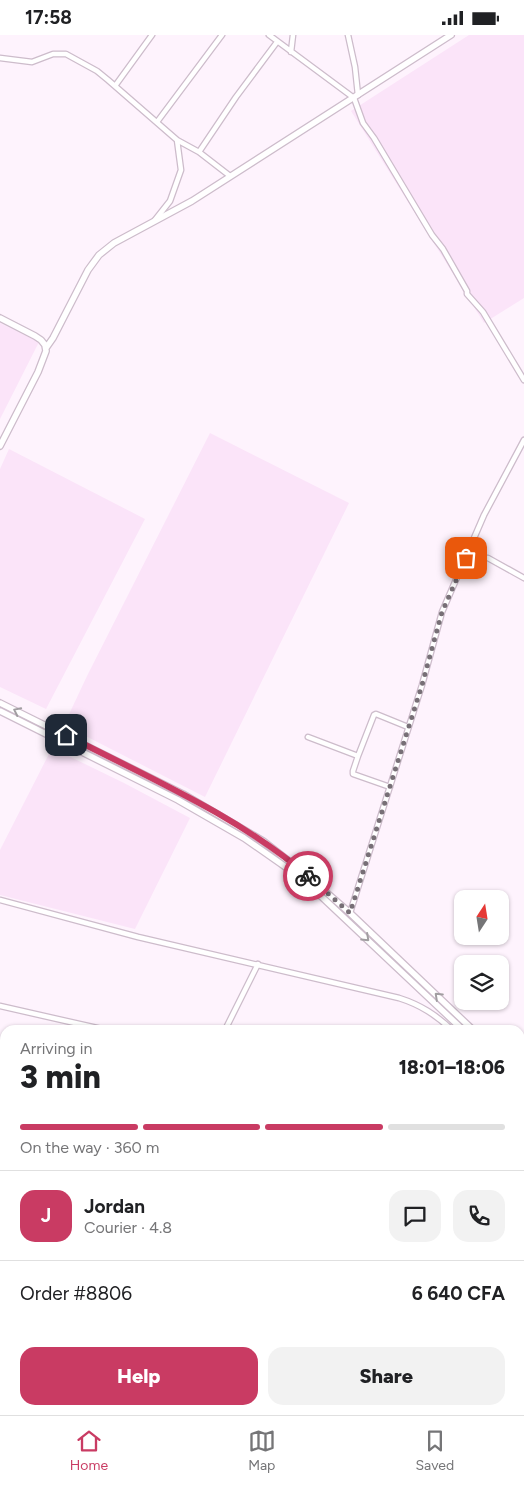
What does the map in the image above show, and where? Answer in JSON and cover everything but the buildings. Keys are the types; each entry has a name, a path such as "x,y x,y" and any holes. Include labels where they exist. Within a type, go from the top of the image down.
{"street":[{"path":"115,86 152,35"},
{"path":"158,122 222,35"},
{"path":"269,35 356,96"},
{"path":"291,52 293,35"},
{"path":"348,35 354,67 356,96 363,123 432,235 443,249 467,294 483,312 524,380"},
{"path":"0,446 38,372 45,356 46,348 88,271 99,255 114,243 192,201 451,35"},
{"path":"199,151 277,42"},
{"path":"0,58 32,62 53,54 66,54 97,71 177,140 199,151 230,176"},
{"path":"154,221 170,201 181,170 177,140"},
{"path":"0,318 35,335 46,348"},
{"path":"350,913 422,685 442,612 484,515 524,440"},
{"path":"466,558 488,558 524,578"},
{"path":"0,703 204,805 263,841 350,913 468,1025"},
{"path":"0,711 178,800 244,838 287,868 323,898 458,1025"},
{"path":"390,787 353,774 358,756 374,715 376,714 408,727"},
{"path":"308,737 358,756"},
{"path":"0,900 138,937 411,1001 435,1015 446,1025"},
{"path":"228,1025 258,964"},
{"path":"0,1006 84,1025"}],"shaded area":[{"path":"469,35 524,35 524,298 484,323 351,111"},
{"path":"0,323 39,342 0,419"},
{"path":"210,433 349,503 205,797 64,725"},
{"path":"9,449 145,519 46,709 0,687 0,469"},
{"path":"52,748 190,818 135,929 0,895 0,850"}],"way so far":[{"path":"308,876 350,913 422,685 442,612 466,558"}],"route":[{"path":"66,735 204,805 263,841 308,876"}]}
